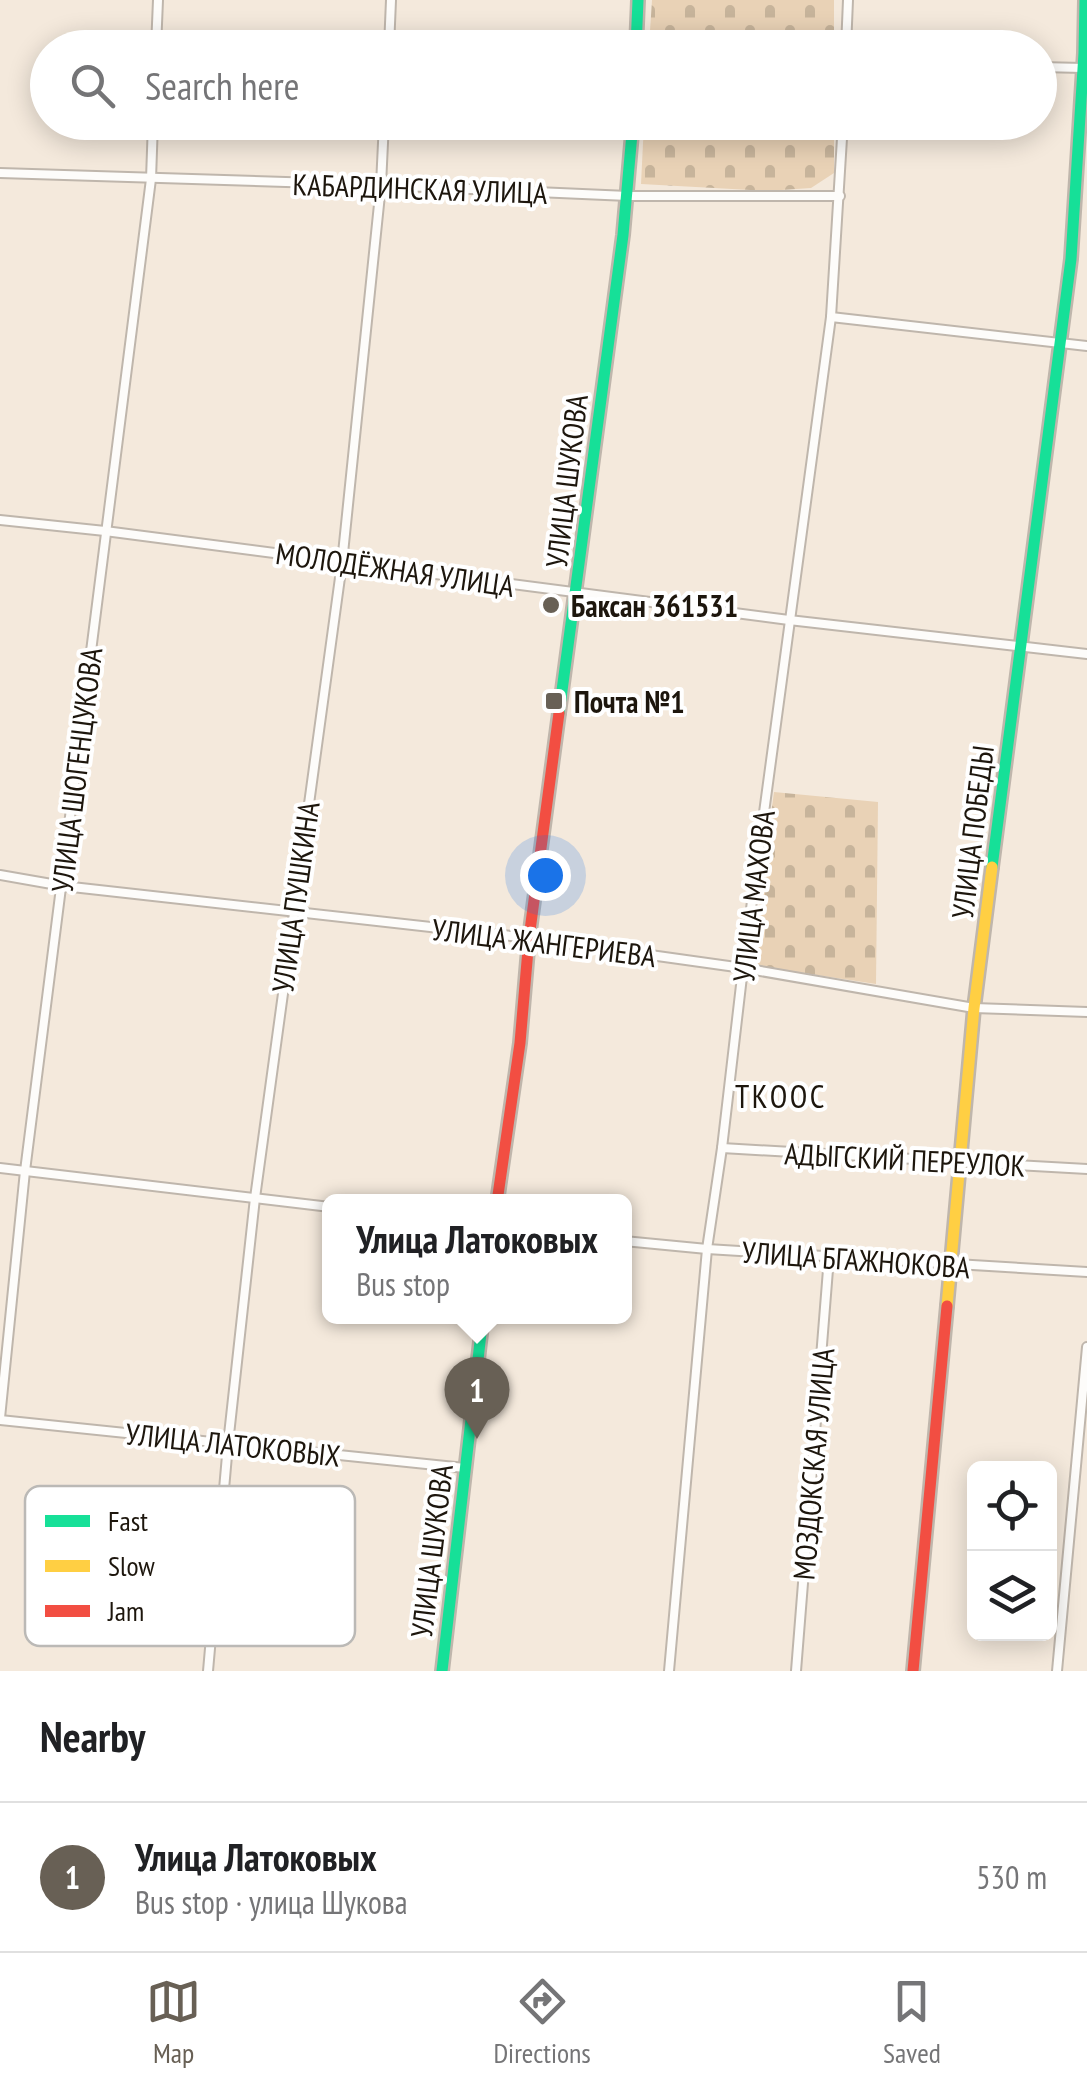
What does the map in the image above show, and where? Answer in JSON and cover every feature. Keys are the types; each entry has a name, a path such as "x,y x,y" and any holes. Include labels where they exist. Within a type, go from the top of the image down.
{"street":[{"path":"157,30 158,0"},
{"path":"390,30 392,0"},
{"path":"637,30 638,0"},
{"path":"847,30 848,0"},
{"name":"УЛИЦА ПОБЕДЫ","path":"913,1671 974,1008 1070,259 1085,53 1085,0"},
{"path":"1057,67 1083,68"},
{"name":"УЛИЦА ШОГЕНЦУКОВА","path":"0,1419 25,1171 153,140"},
{"name":"УЛИЦА ПУШКИНА","path":"224,1486 255,1198 342,562 383,140"},
{"name":"УЛИЦА ШУКОВА","path":"498,1194 628,196 632,140"},
{"name":"УЛИЦА МАХОВА","path":"669,1671 707,1249 831,317 842,140"},
{"name":"КАБАРДИНСКАЯ УЛИЦА","path":"0,173 628,196 840,196"},
{"path":"831,317 1087,346"},
{"name":"МОЛОДЁЖНАЯ УЛИЦА","path":"0,520 1087,654"},
{"name":"УЛИЦА ЖАНГЕРИЕВА","path":"0,875 63,886 530,938 743,968 974,1008 1087,1012"},
{"name":"АДЫГСКИЙ ПЕРЕУЛОК","path":"722,1148 1087,1169"},
{"path":"0,1168 322,1206"},
{"name":"УЛИЦА БГАЖНОКОВА","path":"632,1241 1087,1272"},
{"name":"МОЗДОКСКАЯ УЛИЦА","path":"796,1671 829,1257"},
{"name":"УЛИЦА ШУКОВА","path":"442,1671 482,1324"},
{"path":"1056,1671 1087,1347"},
{"name":"УЛИЦА ЛАТОКОВЫХ","path":"0,1419 465,1468"},
{"name":"УЛИЦА ПУШКИНА","path":"208,1671 210,1646"}],"green space":[{"path":"652,0 834,0 834,30 650,30"},
{"path":"643,140 834,140 834,173 811,188 767,191 641,184"},
{"path":"774,792 878,802 876,984 751,965"}],"traffic: fast":[{"path":"637,30 638,0"},
{"path":"992,867 1071,259 1085,0"},
{"path":"559,713 623,235 631,140"},
{"path":"442,1671 482,1324"}],"traffic: slow":[{"path":"947,1306 974,1008 992,867"}],"traffic: jam":[{"path":"498,1194 559,713"},
{"path":"913,1671 947,1306"}],"place":[{"name":"Баксан 361531","path":"551,605"},
{"name":"Почта №1","path":"554,701"},
{"name":"Улица Латоковых","path":"477,1439"}],"district":[{"name":"ТКООС","path":"781,1096"}]}
